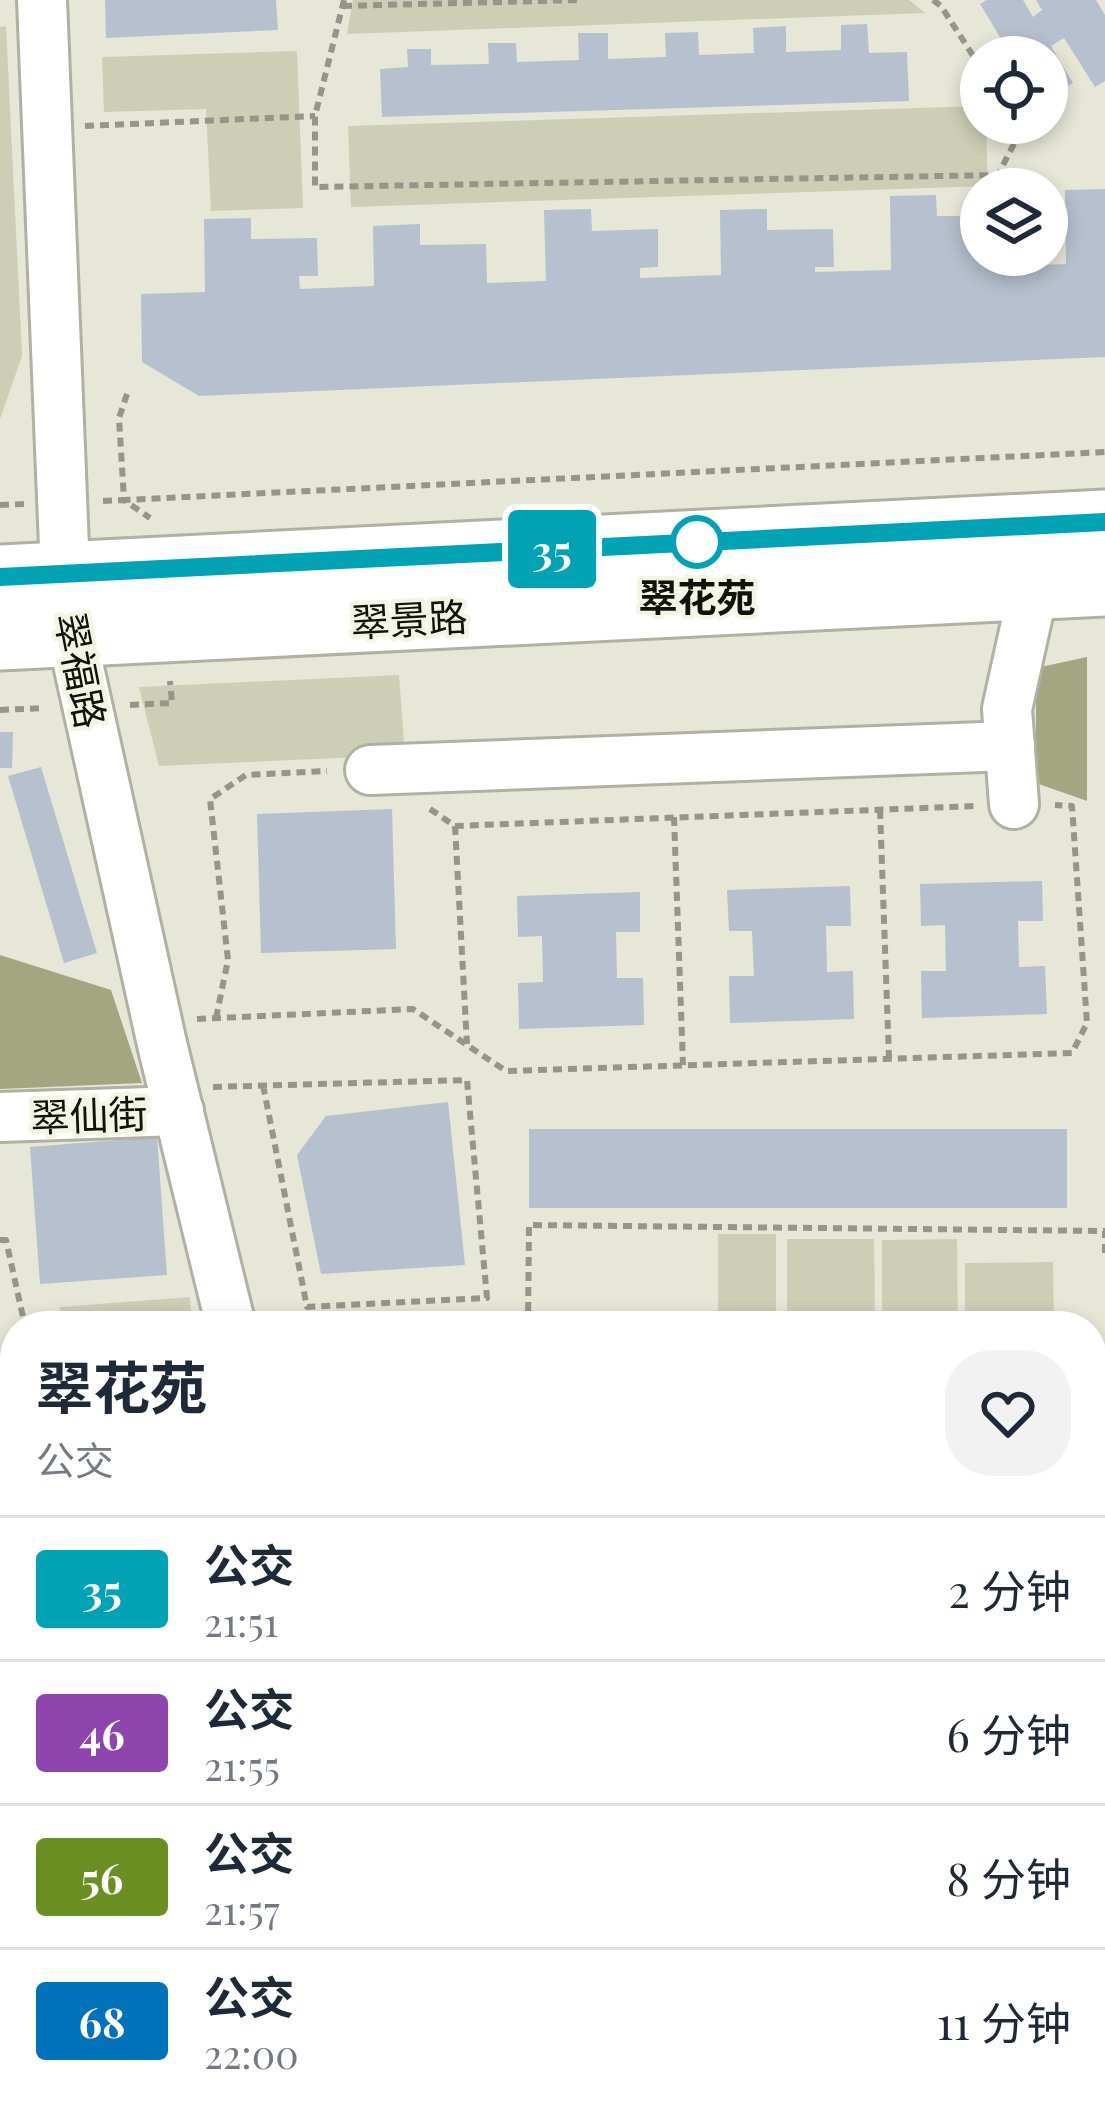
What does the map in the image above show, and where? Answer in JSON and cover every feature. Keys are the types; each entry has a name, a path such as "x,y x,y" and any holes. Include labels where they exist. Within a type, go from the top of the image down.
{"main road":[{"name":"翠景路","path":"0,577 1105,522"},
{"name":"翠景路","path":"0,638 1105,584"}],"street":[{"name":"翠福路","path":"28,9 46,128 65,572 73,634 227,1311"},
{"path":"1014,804 1008,728 1034,587"},
{"path":"370,770 1008,728"},
{"name":"翠仙街","path":"0,1117 176,1099"}],"path":[{"path":"577,0 344,3 315,116 315,187 998,175 1014,144"},
{"path":"933,0 960,38"},
{"path":"46,128 315,116"},
{"path":"127,394 119,418 124,500 1105,452"},
{"path":"158,1021 413,1009 506,1071 1072,1053 1087,1023 1072,806 1014,804 455,826 370,770 246,775 209,799 228,960 216,1018"},
{"path":"880,810 889,1059"},
{"path":"674,817 683,1066"},
{"path":"455,826 467,1045"},
{"path":"176,1099 263,1085 467,1080 487,1298 308,1307 263,1085"},
{"path":"528,1311 529,1225 1105,1231 1105,1253"},
{"path":"0,1240 6,1240 22,1311"}],"green space":[{"path":"353,0 909,0 925,13 347,34"},
{"path":"6,26 22,356 0,419 0,27"},
{"path":"297,51 303,208 211,211 206,109 104,112 102,57"},
{"path":"960,107 960,144 987,144 987,168 960,168 960,187 351,207 348,126"},
{"path":"1087,657 1087,801 1036,783 1036,668"},
{"path":"399,675 405,755 159,766 139,687"},
{"path":"0,955 111,990 142,1083 0,1089"},
{"path":"718,1234 776,1234 776,1311 718,1311"},
{"path":"787,1239 874,1239 875,1311 787,1311"},
{"path":"957,1239 958,1311 882,1311 882,1240"},
{"path":"1053,1262 1054,1311 965,1311 965,1263"},
{"path":"190,1297 191,1311 60,1311 60,1307"}],"building":[{"path":"105,0 276,0 278,30 106,38"},
{"path":"1023,0 1033,17 1042,10 1036,0 1096,0 1105,15 1105,81 1095,87 1068,44 1068,36 999,36 980,4"},
{"path":"867,24 869,53 907,52 909,101 382,117 380,69 408,67 407,49 431,49 431,65 489,64 488,43 516,43 517,62 579,60 578,33 608,33 608,59 666,57 665,33 698,32 699,55 754,53 753,28 786,26 786,52 841,50 841,25"},
{"path":"1105,189 1105,357 199,396 142,362 141,294 205,292 204,219 251,218 251,239 317,238 318,276 299,276 300,289 374,286 373,226 420,224 420,245 486,244 487,283 546,281 544,210 591,209 592,231 658,229 658,267 640,268 640,278 721,275 720,210 767,209 767,230 833,229 834,267 815,267 815,272 891,270 890,196 936,195 937,216 960,216 960,276 1068,276 1068,190"},
{"path":"0,732 13,732 12,768 0,768"},
{"path":"41,767 97,953 64,963 8,776"},
{"path":"392,809 396,949 261,953 257,814"},
{"path":"1042,881 1043,921 1018,921 1019,967 1045,966 1047,1014 922,1018 921,971 946,971 945,925 921,926 920,884"},
{"path":"850,886 851,926 826,926 827,972 853,971 854,1019 730,1023 729,976 754,976 752,931 729,931 727,890"},
{"path":"640,892 640,932 616,932 617,978 643,978 644,1025 519,1029 518,983 543,982 542,936 518,937 517,896"},
{"path":"448,1102 465,1265 321,1274 297,1155 326,1116"},
{"path":"529,1129 1067,1129 1067,1208 529,1208"},
{"path":"157,1137 167,1275 40,1284 30,1147"}],"bus line":[{"name":"35","path":"0,577 1105,522"}],"place":[{"name":"翠花苑","path":"697,542"}]}
